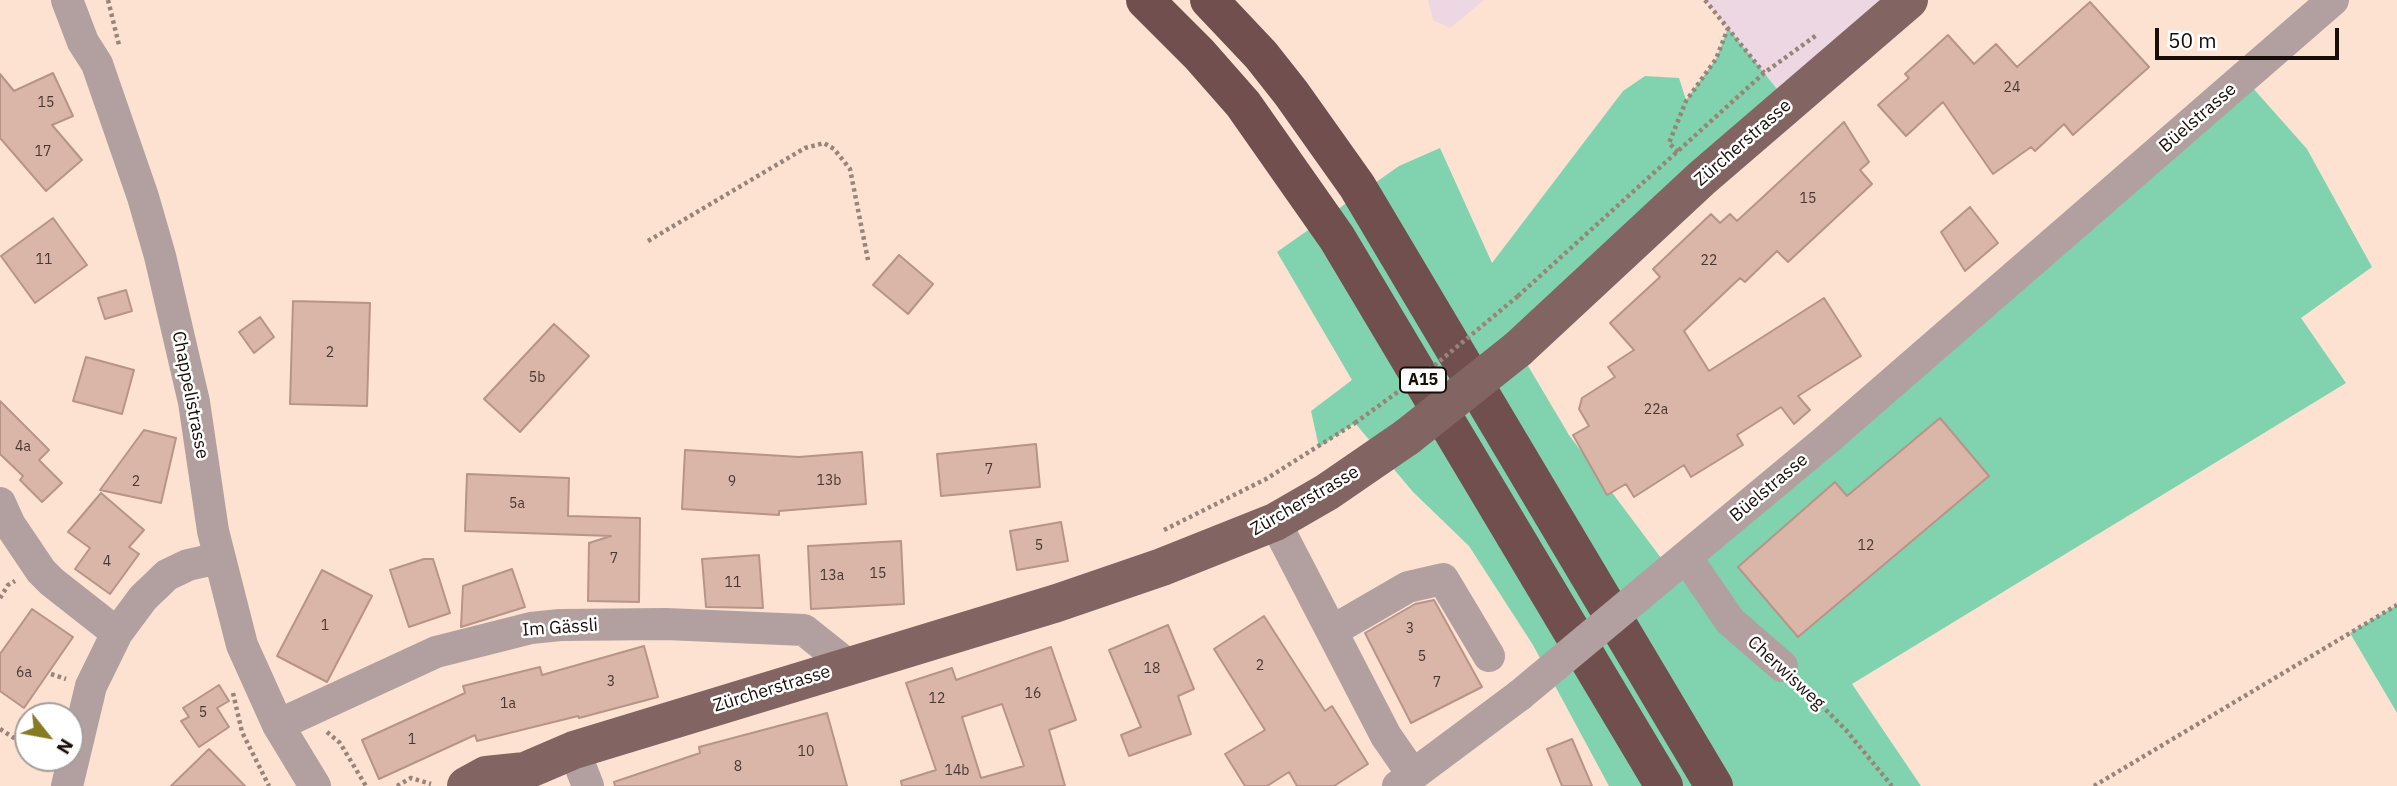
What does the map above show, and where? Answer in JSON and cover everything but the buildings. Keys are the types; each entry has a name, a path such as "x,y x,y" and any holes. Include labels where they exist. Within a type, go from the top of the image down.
{"highway":[{"name":"A15","path":"1145,0 1199,54 1243,104 1337,238 1664,786"},
{"name":"A15","path":"1209,0 1268,65 1357,186 1714,786"}],"main road":[{"name":"Zürcherstrasse","path":"448,785 486,775 515,778 574,750 1114,584 1240,538 1275,522 1327,492 1407,438 1518,349 1702,178 1909,0"}],"street":[{"name":"Chappelistrasse","path":"67,0 83,41 101,75 143,197 160,256 194,402 219,558 248,663 288,721 315,786"},
{"name":"Büelstrasse","path":"1275,522 1386,736 1405,781 1520,695 1834,433 2333,0"},
{"path":"0,503 15,534 41,570 52,582 117,633"},
{"path":"67,786 91,686 117,633 143,598 167,575 188,565 219,558"},
{"name":"Cherwisweg","path":"1678,563 1730,621 1782,666"},
{"path":"1332,631 1408,587 1443,579 1489,656"},
{"name":"Im Gässli","path":"288,721 436,652 500,634 560,625 666,624 804,630 848,665"},
{"path":"574,750 588,786"}],"path":[{"path":"1705,0 1764,74"},
{"path":"1678,152 1669,143 1686,101 1716,59 1728,28"},
{"name":"Zürcherstrasse","path":"1160,532 1266,480 1355,423 1435,365 1518,296 1764,74 1820,33"},
{"path":"648,241 805,148 824,142 834,149 850,169 869,260"},
{"path":"2094,786 2397,604"},
{"name":"Cherwisweg","path":"1782,666 1846,730 1892,786"},
{"path":"288,721 331,734 340,743 366,786"},
{"path":"397,786 411,778 448,785"}],"shaded area":[{"path":"1428,0 1484,0 1450,28 1433,20"},
{"path":"1705,0 1909,0 1789,104"}],"green space":[{"path":"1728,28 1789,104 1518,349 1569,435 1670,570 2244,78 2307,149 2372,267 2301,318 2346,383 1852,684 1921,786 1609,786 1533,645 1469,546 1413,492 1355,423 1319,447 1311,411 1352,380 1277,252 1399,166 1440,148 1492,263 1623,91 1645,76 1679,78 1686,100 1716,59"},
{"path":"2397,605 2397,713 2350,633"}]}
